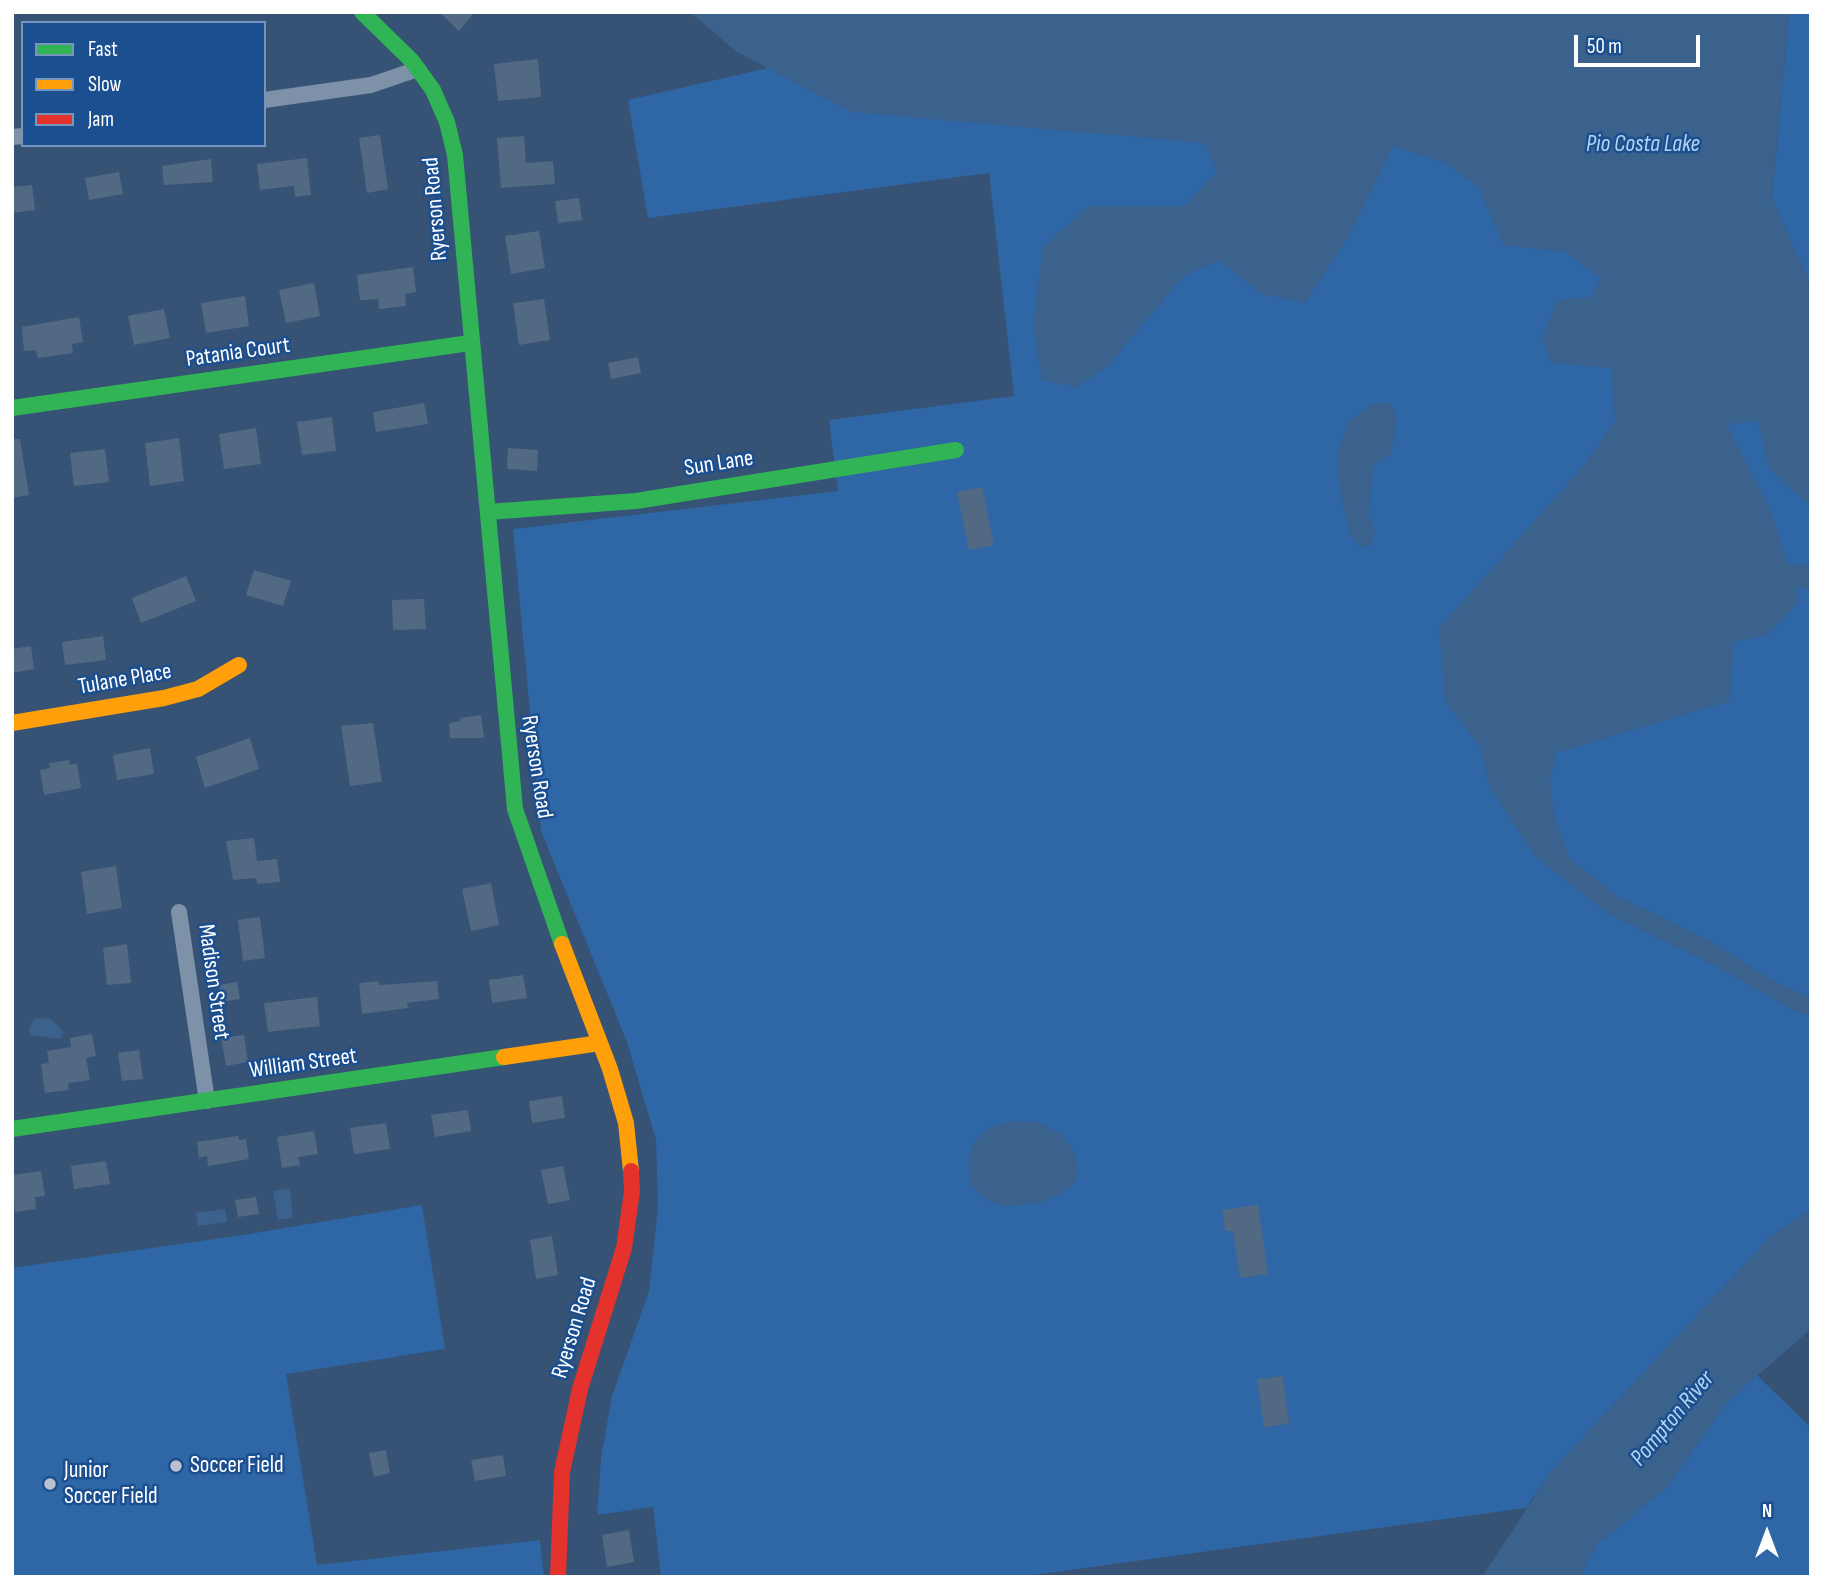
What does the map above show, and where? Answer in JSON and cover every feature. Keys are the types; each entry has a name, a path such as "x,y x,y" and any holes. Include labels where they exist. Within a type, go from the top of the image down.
{"street":[{"name":"Ryerson Road","path":"362,12 418,69 433,90 447,122 455,155 470,343 515,809 539,886 600,1043 626,1123 632,1191 624,1248 580,1389 562,1472 556,1540 558,1577"},
{"path":"266,100 371,85 418,69"},
{"name":"Patania Court","path":"12,408 470,343"},
{"name":"Sun Lane","path":"488,512 636,501 956,450"},
{"name":"Tulane Place","path":"12,723 164,698 198,689 239,666"},
{"name":"Madison Street","path":"179,912 207,1101"},
{"name":"William Street","path":"12,1129 600,1043"}],"shaded area":[{"path":"1789,12 1811,12 1811,286 1772,199"},
{"path":"1352,55 1811,345 1811,1210 1771,1236 1550,1473 1526,1508 1018,1577 661,1577 653,1507 597,1515 601,1458 612,1396 649,1291 658,1208 656,1140 627,1042 541,831 513,529 838,491 829,420 1014,396 989,173 648,218 628,100 768,68"},
{"path":"422,1205 445,1349 286,1374 317,1565 540,1540 544,1577 12,1577 12,1268 243,1235"},
{"path":"1757,1375 1811,1428 1811,1577 1580,1577 1597,1544 1666,1488 1727,1402"}],"water":[{"name":"Pio Costa Lake","path":"690,12 1789,12 1772,199 1811,286 1811,507 1769,468 1757,420 1727,425 1771,511 1788,565 1811,564 1811,590 1795,588 1799,601 1768,635 1734,642 1730,701 1556,753 1550,781 1554,815 1569,858 1615,895 1712,942 1778,984 1811,997 1811,1016 1791,1009 1716,966 1607,913 1534,855 1490,787 1480,747 1445,701 1439,628 1586,463 1615,420 1611,368 1552,363 1542,337 1557,300 1591,297 1601,278 1565,252 1503,245 1479,188 1446,163 1393,147 1350,234 1305,303 1261,294 1220,261 1184,275 1109,365 1077,387 1042,380 1033,325 1043,247 1089,206 1185,206 1217,171 1205,143 851,112 737,52"},
{"path":"1374,403 1390,403 1397,416 1391,454 1375,464 1372,477 1368,517 1375,529 1371,546 1361,547 1351,536 1339,486 1337,455 1349,421"},
{"path":"50,1018 64,1032 60,1039 30,1035 29,1028 34,1019"},
{"path":"1016,1121 1039,1122 1062,1135 1076,1155 1078,1178 1067,1190 1040,1203 1007,1206 987,1201 970,1184 968,1160 973,1143 989,1128"},
{"path":"290,1188 293,1218 278,1220 273,1191"},
{"path":"225,1209 227,1222 198,1226 196,1213"},
{"name":"Pompton River","path":"1811,1210 1811,1329 1727,1402 1666,1488 1597,1544 1580,1577 1482,1577 1550,1473 1771,1236"}],"building":[{"path":"439,12 475,12 459,31"},
{"path":"538,59 541,97 498,101 494,64"},
{"path":"380,135 388,189 367,193 359,138"},
{"path":"524,136 526,163 553,161 555,184 501,188 497,138"},
{"path":"307,158 311,195 295,197 294,186 260,190 257,164"},
{"path":"211,159 213,182 164,185 162,166"},
{"path":"119,172 123,194 89,200 85,178"},
{"path":"32,185 35,210 12,213 12,187"},
{"path":"579,198 582,220 558,223 555,201"},
{"path":"539,231 545,268 511,274 505,236"},
{"path":"413,267 416,292 405,294 406,306 379,309 378,299 360,300 357,275"},
{"path":"314,283 320,316 286,323 279,290"},
{"path":"245,296 249,326 206,333 201,303"},
{"path":"544,299 550,340 519,345 513,303"},
{"path":"164,309 170,338 134,345 128,316"},
{"path":"79,317 83,342 72,344 73,353 38,358 36,350 24,351 22,327"},
{"path":"638,357 641,373 611,379 608,363"},
{"path":"424,403 428,424 376,432 373,412"},
{"path":"332,417 336,451 302,455 297,422"},
{"path":"256,428 261,464 224,469 219,434"},
{"path":"179,438 184,481 150,486 145,443"},
{"path":"12,439 20,439 29,495 12,498"},
{"path":"508,448 538,450 537,471 507,469"},
{"path":"105,449 109,482 74,486 70,453"},
{"path":"982,487 994,545 969,550 957,492"},
{"path":"254,570 291,581 283,606 246,595"},
{"path":"186,576 196,601 141,623 132,598"},
{"path":"424,599 426,629 393,630 392,600"},
{"path":"103,636 106,660 65,665 62,642"},
{"path":"31,646 34,669 12,673 12,649"},
{"path":"481,715 484,738 450,738 449,723 461,721 460,718"},
{"path":"373,723 382,782 350,786 341,726"},
{"path":"250,738 259,769 205,788 196,757"},
{"path":"150,748 154,774 117,780 113,755"},
{"path":"69,760 70,765 77,763 81,788 44,795 40,770 50,768 49,763"},
{"path":"254,838 257,861 277,859 280,882 257,884 256,878 233,880 226,841"},
{"path":"116,866 122,908 87,914 81,872"},
{"path":"491,883 499,925 471,931 462,889"},
{"path":"260,917 265,958 243,961 238,920"},
{"path":"127,944 131,983 107,985 103,948"},
{"path":"523,975 527,998 492,1003 489,980"},
{"path":"378,981 379,985 437,981 439,999 407,1003 408,1008 362,1014 359,983"},
{"path":"237,982 240,999 221,1002 218,985"},
{"path":"317,997 320,1026 268,1032 264,1003"},
{"path":"92,1034 96,1056 86,1058 90,1080 68,1083 69,1090 45,1093 41,1064 49,1063 47,1051 71,1047 70,1038"},
{"path":"244,1035 248,1062 226,1066 221,1038"},
{"path":"139,1050 143,1079 122,1081 118,1053"},
{"path":"562,1096 565,1118 532,1123 529,1101"},
{"path":"468,1110 471,1131 435,1137 431,1115"},
{"path":"386,1123 390,1149 354,1154 350,1128"},
{"path":"314,1131 318,1154 298,1157 300,1165 282,1168 277,1137"},
{"path":"238,1136 239,1140 246,1139 249,1159 208,1166 207,1156 199,1158 197,1142"},
{"path":"106,1161 110,1184 74,1189 71,1166"},
{"path":"563,1166 570,1200 548,1204 541,1170"},
{"path":"41,1171 45,1196 35,1197 36,1209 15,1212 12,1175"},
{"path":"256,1197 259,1214 238,1217 235,1200"},
{"path":"1258,1205 1268,1274 1240,1278 1233,1231 1225,1231 1222,1210"},
{"path":"552,1236 558,1275 536,1279 530,1240"},
{"path":"1283,1376 1289,1424 1264,1427 1257,1379"},
{"path":"386,1450 390,1473 374,1477 369,1453"},
{"path":"503,1455 506,1476 475,1481 471,1460"},
{"path":"629,1530 634,1562 607,1567 602,1535"}],"traffic: fast":[{"path":"362,12 412,61 433,90 447,122 455,155 515,809 562,944"},
{"path":"12,408 470,343"},
{"path":"488,512 636,501 956,450"},
{"path":"12,1129 504,1057"}],"traffic: slow":[{"path":"12,723 164,698 198,689 239,665"},
{"path":"562,944 610,1069 626,1123 631,1171"},
{"path":"504,1057 600,1043"}],"traffic: jam":[{"path":"558,1577 562,1472 580,1389 624,1248 632,1191 631,1171"}],"place":[{"name":"Soccer Field","path":"176,1466"},
{"name":"Junior Soccer Field","path":"50,1484"}]}
